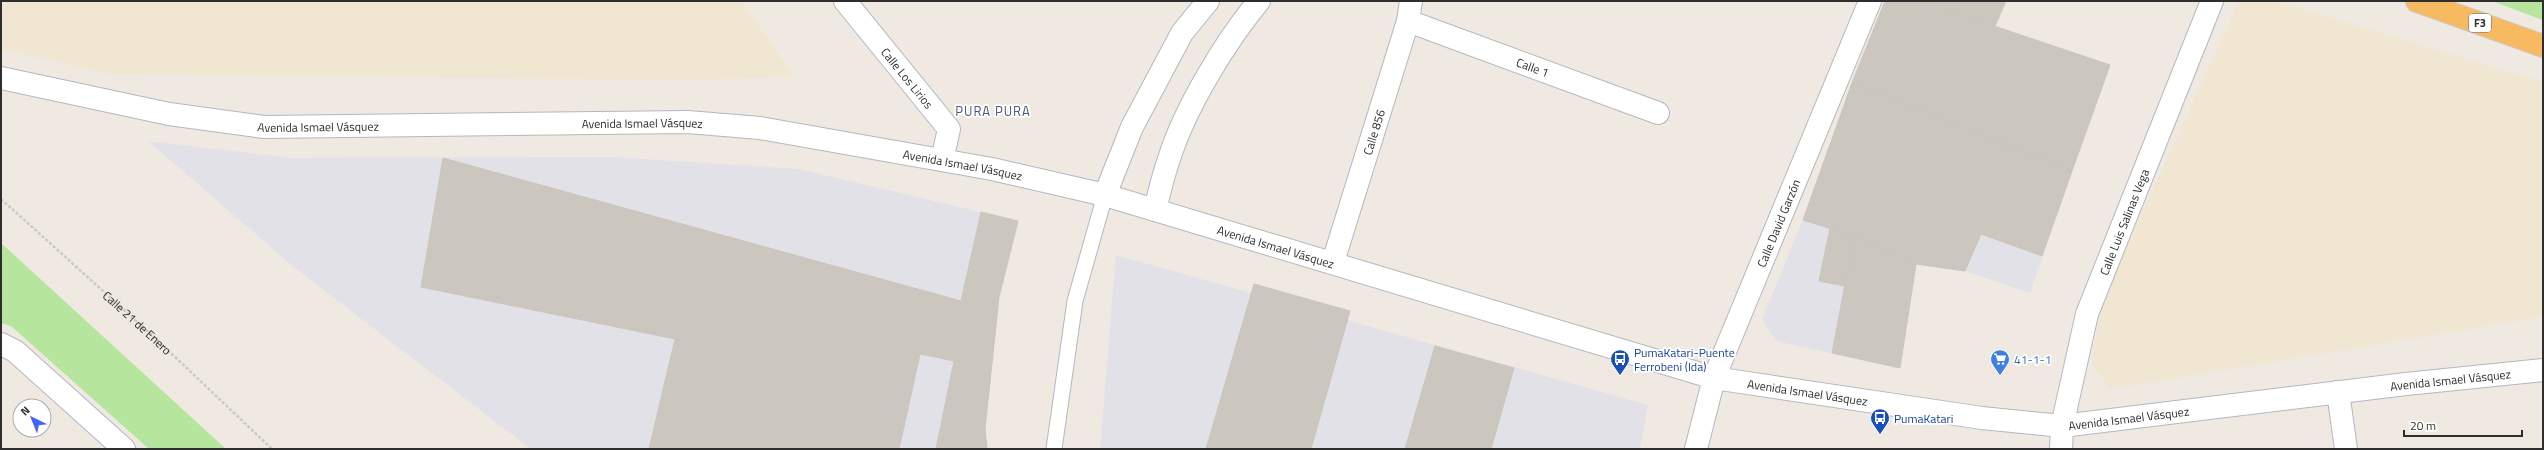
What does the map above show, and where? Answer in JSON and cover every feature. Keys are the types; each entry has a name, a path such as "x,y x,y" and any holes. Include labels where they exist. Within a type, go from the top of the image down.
{"highway":[{"name":"F3","path":"2417,1 2543,46"}],"main road":[{"name":"Calle Los Lirios","path":"845,1 949,129 942,160"},
{"path":"1105,195 1132,127 1179,40 1208,1"},
{"path":"1155,210 1169,159 1189,110 1242,21 1259,1"},
{"name":"Calle David Garzón","path":"1696,449 1714,378 1870,1"},
{"name":"Calle Luis Salinas Vega","path":"2061,449 2062,426 2086,314 2212,1"},
{"name":"Calle 1","path":"1409,11 1658,113"},
{"name":"Calle 856","path":"1333,262 1409,11"},
{"name":"Avenida Ismael Vásquez","path":"1,78 169,114 264,126 688,122 760,128 992,169 1105,195 1333,262 1714,378 1982,418 2062,426 2338,392 2543,370"},
{"path":"1,344 15,351 124,449"},
{"path":"2338,392 2346,449"}],"lane":[{"path":"1054,449 1074,301 1105,195"}],"path":[{"name":"Calle 21 de Enero","path":"1,199 154,337 272,449"}],"shaded area":[{"path":"1,1 742,1 794,77 682,80 111,74 1,49"},
{"path":"2239,1 2276,1 2543,82 2543,317 2111,389 2092,365 2101,304"},
{"path":"1852,83 2072,171 2030,293 1965,271 1916,264 1900,368 1776,341 1762,319 1803,220"},
{"path":"148,141 291,158 611,157 799,169 1018,221 999,297 985,429 987,449 531,449 295,268"},
{"path":"1116,255 1648,405 1640,449 1100,449"}],"green space":[{"path":"2492,1 2543,1 2543,20"},
{"path":"1,243 226,449 149,449 11,326 1,323"}],"building":[{"path":"1885,1 1920,1 2110,65 2072,171 1852,83"},
{"path":"1920,1 2006,1 1995,26"},
{"path":"1852,83 2072,171 2042,256 1981,234 1965,271 1916,264 1854,236 1803,220"},
{"path":"443,158 961,301 981,212 1018,221 999,297 985,429 987,449 936,449 954,361 920,354 899,449 649,449 675,339 421,287"},
{"path":"1830,228 1854,236 1845,286 1819,281"},
{"path":"1854,236 1916,264 1900,368 1832,353"},
{"path":"1254,284 1350,311 1311,449 1206,449"},
{"path":"1435,346 1514,368 1491,449 1405,449"}],"place":[{"name":"PumaKatari-Puente Ferrobeni (Ida)","path":"1620,376"},
{"name":"41-1-1","path":"2000,376"},
{"name":"PumaKatari","path":"1880,435"}],"district":[{"name":"PURA PURA","path":"993,111"}]}
